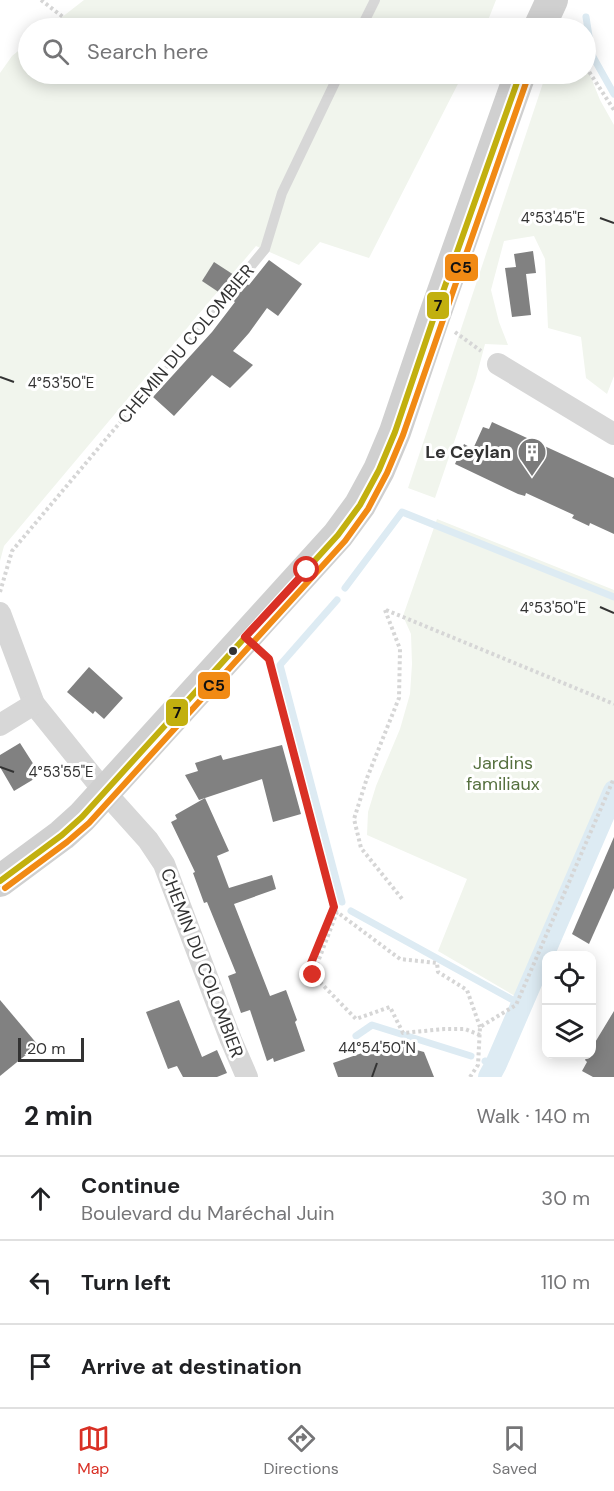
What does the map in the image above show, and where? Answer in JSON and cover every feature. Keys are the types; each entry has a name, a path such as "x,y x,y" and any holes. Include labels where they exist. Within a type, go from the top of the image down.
{"main road":[{"path":"543,18 552,0"},
{"path":"0,881 62,835 82,817 338,535 360,505 379,470 395,432 516,84"}],"street":[{"path":"498,364 614,434"},
{"name":"CHEMIN DU COLOMBIER","path":"0,613 34,704 104,791 148,840 164,864 247,1077"},
{"path":"0,725 34,704"}],"lane":[{"path":"366,18 375,0"},
{"name":"CHEMIN DU COLOMBIER","path":"227,295 265,249 282,193 334,84"}],"path":[{"path":"41,0 63,18"},
{"path":"596,83 614,110"},
{"name":"CHEMIN DU COLOMBIER","path":"0,593 12,551 227,295"},
{"path":"447,327 498,364"},
{"path":"403,900 361,848 354,819 367,778 399,698 400,649 385,610 614,704"},
{"path":"245,637 269,659 334,907 309,968 313,975 356,1019 390,1007 403,1033 465,1029 480,1035"},
{"path":"480,1027 516,1005 614,778"},
{"path":"313,975 337,912 400,960 437,963 438,972 467,990 480,1027 478,1065 470,1077"}],"green space":[{"path":"84,0 496,0 489,18 61,18"},
{"path":"18,51 18,84 458,84 369,258 320,242 299,265 256,246 4,546 0,561 0,73"},
{"path":"543,84 594,84 614,125 614,376 607,394 586,378 581,337 548,328 545,259 534,236 504,241 491,290 499,322 508,345 485,344 476,378 435,498 408,488"},
{"name":"Jardins familiaux","path":"437,519 614,590 614,800 549,951 542,951 542,968 527,1003 438,951 467,879 367,835 368,812 376,786 400,729 410,694 411,634 403,616"}],"building":[{"path":"533,251 536,273 526,274 531,315 512,317 505,268 516,267 514,254"},
{"path":"269,260 302,284 278,316 267,308 233,351 253,365 230,388 212,375 174,416 153,397 212,332 235,302 232,300 246,284 249,285"},
{"path":"214,262 234,275 220,293 202,281"},
{"name":"Le Ceylan","path":"492,422 614,478 614,534 590,523 589,526 572,518 574,515 526,493 525,496 518,494 455,464 464,444 473,449 483,427 489,429"},
{"path":"89,667 123,698 104,719 95,711 93,714 67,692"},
{"path":"20,743 39,776 14,791 0,767 0,755"},
{"path":"282,745 301,814 273,822 262,779 199,800 185,775 198,771 195,763 221,755 223,760"},
{"path":"205,798 229,851 217,856 229,888 272,875 276,889 234,904 270,996 286,990 305,1051 274,1062 273,1058 267,1061 250,1010 241,1013 228,976 236,973 207,902 204,903 193,873 195,872 171,822 177,819 175,815"},
{"path":"614,837 614,888 589,944 572,934"},
{"path":"0,1000 38,1045 0,1076"},
{"path":"179,1000 202,1057 217,1050 227,1073 217,1077 183,1077 177,1066 168,1069 146,1012"},
{"path":"614,1011 614,1077 593,1077 582,1071 587,1062 586,1059 596,1059 596,1041"},
{"path":"391,1043 424,1052 434,1077 338,1077 333,1063"}],"waterway":[{"path":"596,62 614,94"},
{"path":"345,588 402,512 614,597"},
{"path":"337,600 280,665 342,902"},
{"path":"489,1077 614,791"},
{"path":"351,911 511,999"},
{"path":"356,1036 372,1025 471,1056"},
{"path":"485,1061 496,1064"}],"transit line":[{"name":"7","path":"0,881 62,835 82,817 338,535 360,505 379,470 395,432 516,84"},
{"name":"C5","path":"5,888 89,823 345,541 368,509 403,435 526,84"}],"place":[{"name":"Le Ceylan","path":"532,478"}],"route":[{"path":"307,570 245,637 269,659 334,907 309,968 313,975"}]}
